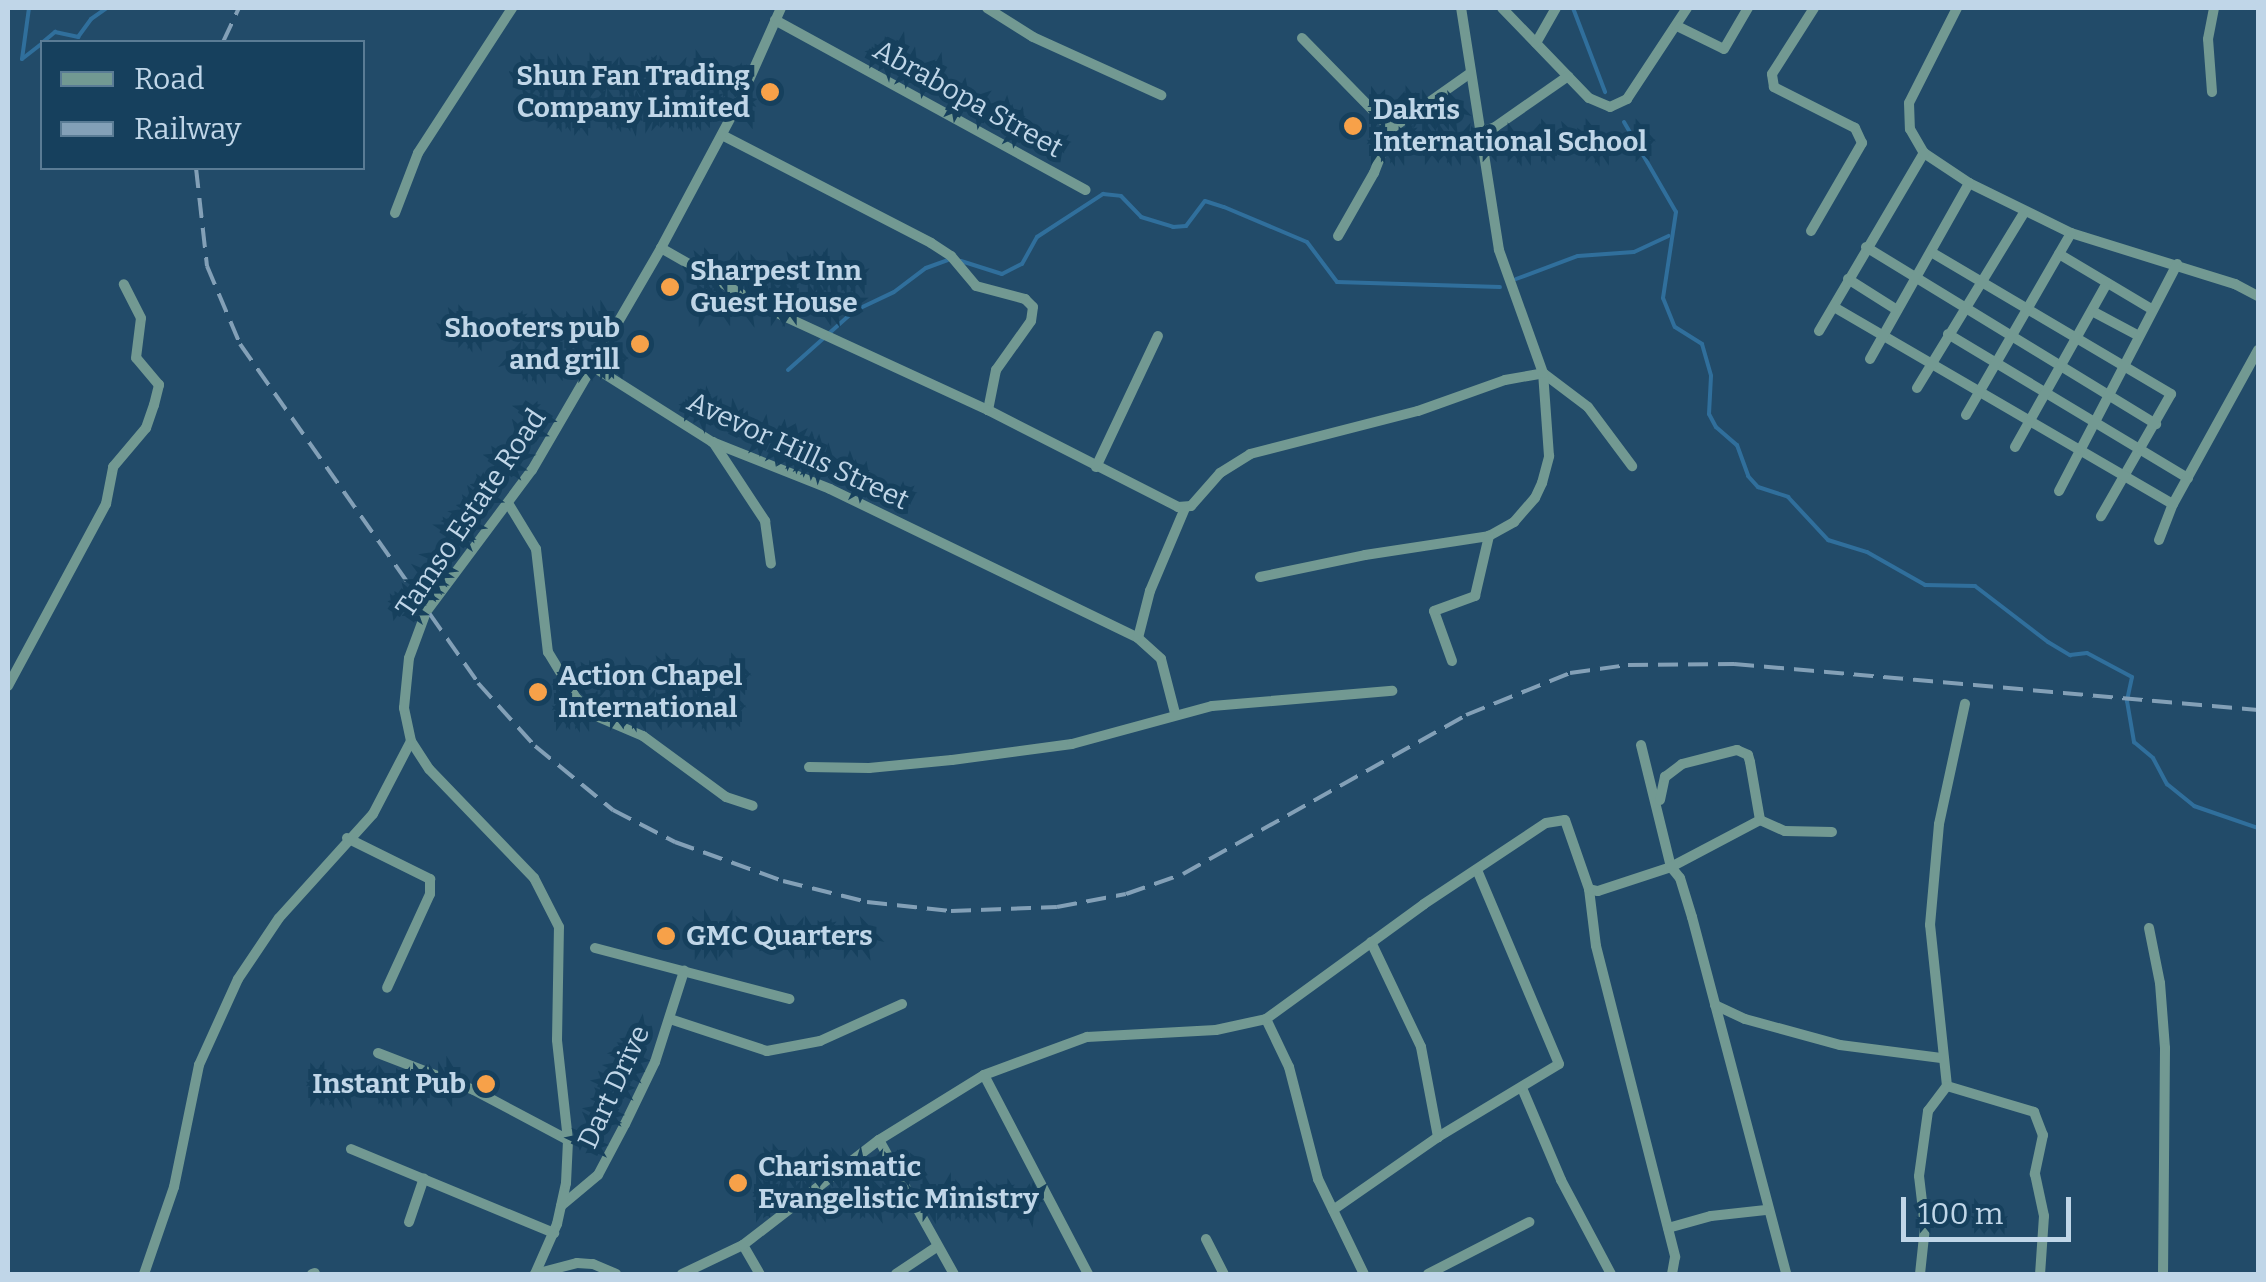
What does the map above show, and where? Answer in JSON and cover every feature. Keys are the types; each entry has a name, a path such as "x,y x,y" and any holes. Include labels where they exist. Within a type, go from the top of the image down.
{"street":[{"path":"396,213 418,154 512,8"},
{"name":"Tamso Estate Road","path":"535,1274 554,1233 561,1206 568,1140 557,1040 556,914 510,848 430,769 412,741 405,693 419,624 508,503 592,366 722,135 780,8"},
{"path":"987,8 1033,37 1162,95"},
{"path":"1260,577 1364,554 1488,536 1514,522 1542,482 1549,456 1544,373 1500,250 1478,133 1461,8"},
{"path":"1502,8 1601,106 1618,106 1687,8"},
{"path":"1536,43 1556,8"},
{"path":"1677,26 1724,49 1748,8"},
{"path":"1812,231 1862,143 1856,128 1774,87 1772,74 1814,8"},
{"path":"1957,8 1908,103 1910,129 1924,153 1969,183 2071,233 2177,264 2258,296"},
{"path":"2212,92 2208,39 2214,8"},
{"name":"Abrabopa Street","path":"775,20 1086,190"},
{"path":"1302,38 1391,128"},
{"path":"1338,236 1382,158 1391,128 1469,74"},
{"path":"1478,133 1494,127 1568,76"},
{"path":"722,135 932,242 976,286 1017,296 1034,307 1031,321 996,370 988,410"},
{"path":"1819,331 1924,153"},
{"path":"1870,359 1969,183"},
{"path":"1917,388 1978,282 2026,211"},
{"path":"1966,415 2071,233"},
{"path":"1866,247 2011,340 2156,424"},
{"path":"661,248 764,307 988,410 1096,468 1184,508"},
{"path":"1931,252 2172,396 2102,516"},
{"path":"2060,254 2153,310"},
{"path":"2059,491 2177,264"},
{"path":"1848,279 1898,310"},
{"path":"2015,447 2108,283"},
{"path":"8,686 106,504 113,467 146,428 154,405 158,385 136,358 142,318 124,284"},
{"path":"1834,307 2174,504"},
{"path":"2092,310 2140,336"},
{"path":"1948,334 2188,478"},
{"path":"1096,468 1158,336"},
{"path":"2159,540 2174,504 2258,350"},
{"name":"Avevor Hills Street","path":"592,366 712,442 756,456 1138,638"},
{"path":"1175,713 1161,660 1138,638 1150,591 1184,508 1220,473 1250,454 1418,410 1505,380 1544,373 1588,407 1632,466"},
{"path":"712,442 765,521 771,564"},
{"path":"508,503 536,549 548,652 576,698 596,716 644,736 726,797 753,806"},
{"path":"1452,661 1434,611 1475,596 1488,536"},
{"path":"809,767 898,765 1072,744 1175,713 1392,691"},
{"path":"1948,1086 1941,1058 1930,925 1939,824 1965,704"},
{"path":"144,1274 171,1197 199,1065 238,979 278,918 346,838 374,814 412,741"},
{"path":"1641,745 1671,867 1687,898 1766,1210 1786,1274"},
{"path":"1659,806 1662,785 1671,772 1700,756 1737,750 1748,755 1760,820"},
{"path":"682,1274 742,1245 878,1140 984,1075 1036,1060 1087,1036 1216,1030 1266,1020 1371,942 1546,823 1565,820 1589,890 1596,946 1676,1258 1668,1273"},
{"path":"1589,890 1598,891 1671,867 1760,820 1785,830 1832,832"},
{"path":"346,838 430,879 430,894 386,988"},
{"path":"1333,1210 1438,1137 1556,1067 1559,1059 1477,870"},
{"path":"2149,928 2165,1048 2162,1274"},
{"path":"1371,942 1421,1048 1438,1137"},
{"path":"594,948 789,999"},
{"name":"Dart Drive","path":"561,1206 598,1176 655,1062 684,971"},
{"path":"670,1020 767,1050 820,1041 902,1004"},
{"path":"1714,1005 1744,1019 1826,1041 1941,1058"},
{"path":"1266,1020 1289,1067 1318,1179 1364,1274"},
{"path":"378,1053 474,1090 568,1140"},
{"path":"984,1075 1088,1274"},
{"path":"1920,1274 1925,1227 1919,1176 1928,1112 1948,1086"},
{"path":"1948,1086 2034,1112 2043,1135 2035,1174 2044,1216 2040,1274"},
{"path":"1522,1088 1562,1180 1611,1274"},
{"path":"878,1140 954,1274"},
{"path":"351,1149 554,1233"},
{"path":"409,1222 424,1178"},
{"path":"1668,1228 1704,1218 1766,1210"},
{"path":"1428,1274 1528,1222"},
{"path":"1206,1238 1224,1274"},
{"path":"742,1245 760,1274"},
{"path":"896,1274 938,1246"},
{"path":"535,1274 576,1263 593,1264 616,1274"}],"waterway":[{"path":"22,59 29,8"},
{"path":"45,40 55,32 78,37 91,19 107,8"},
{"path":"1573,8 1605,92"},
{"path":"22,59 40,45"},
{"path":"1624,122 1676,212 1663,298 1675,327 1702,344 1711,376 1709,414 1716,427 1737,445 1748,476 1758,487 1788,497 1828,540 1867,552 1925,585 1975,586 2070,655 2087,653 2132,677 2127,701 2134,742 2153,758 2167,784 2194,806 2258,828"},
{"path":"961,261 1002,274 1022,264 1037,237 1103,194 1121,196 1141,217 1173,227 1186,226 1205,201 1224,207 1307,242 1337,282 1500,287"},
{"path":"1516,279 1578,256 1634,252 1668,236"},
{"path":"788,370 854,311 894,292 926,268 948,260"}],"railway":[{"path":"224,40 239,8"},
{"path":"196,170 207,266 240,344 478,683 535,746 613,810 675,842 783,881 867,902 951,911 1057,907 1126,894 1183,874 1466,715 1570,673 1628,665 1734,664 2258,710"}],"place":[{"name":"Shun Fan Trading Company Limited","path":"770,92"},
{"name":"Dakris International School","path":"1353,126"},
{"name":"Sharpest Inn Guest House","path":"670,287"},
{"name":"Shooters pub and grill","path":"640,344"},
{"name":"Action Chapel International","path":"538,692"},
{"name":"GMC Quarters","path":"666,936"},
{"name":"Instant Pub","path":"486,1084"},
{"name":"Charismatic Evangelistic Ministry","path":"738,1183"}]}
